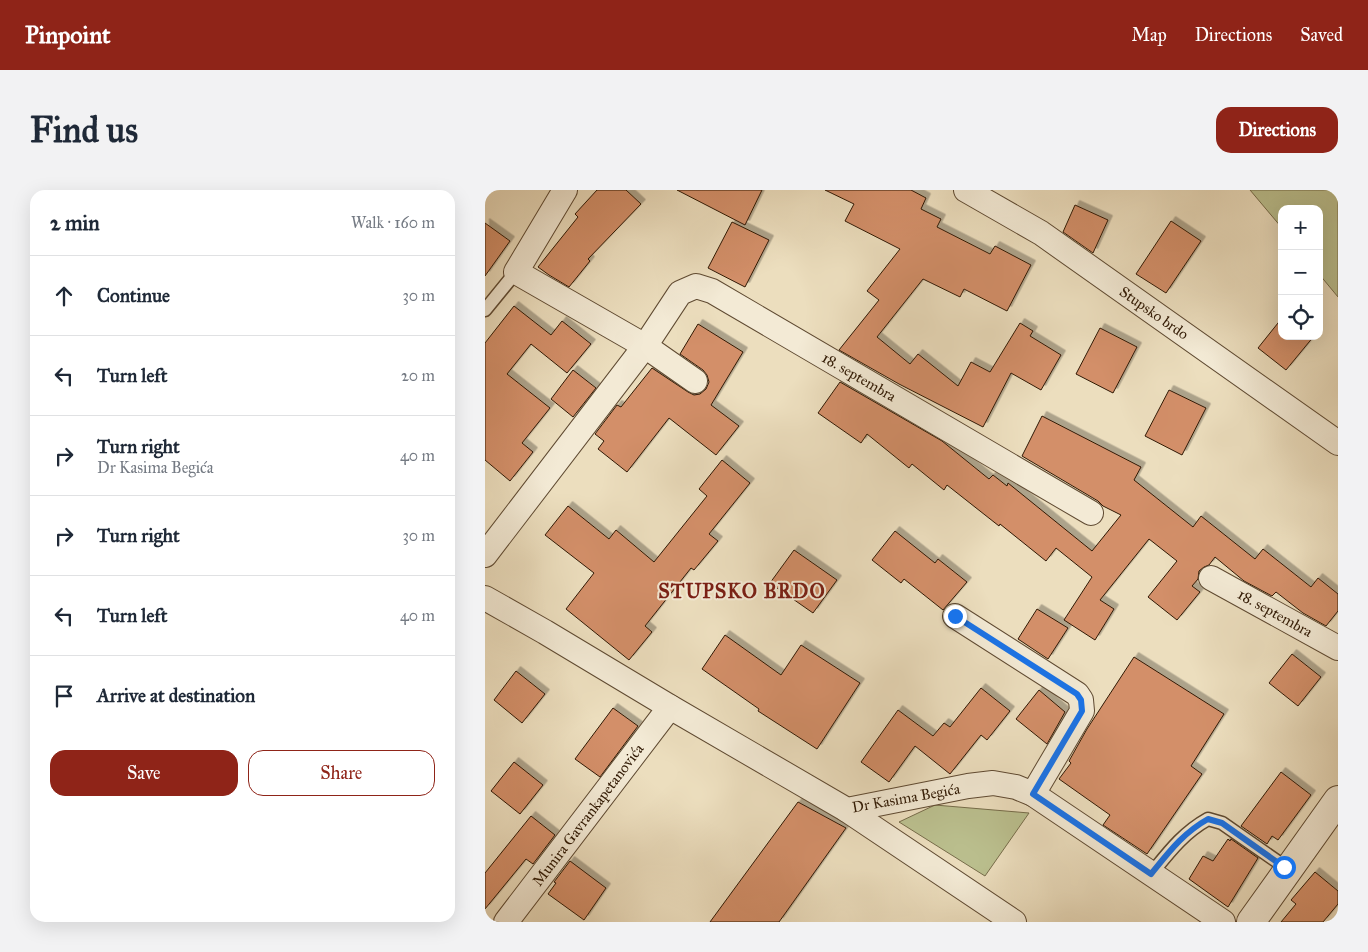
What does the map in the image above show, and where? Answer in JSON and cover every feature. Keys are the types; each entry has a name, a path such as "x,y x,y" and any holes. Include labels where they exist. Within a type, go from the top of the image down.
{"street":[{"path":"565,190 516,272 645,346 695,380"},
{"name":"Stupsko brdo","path":"966,190 1041,233 1338,443"},
{"name":"18. septembra","path":"485,556 645,346 680,293 696,286 712,291 1091,513"},
{"name":"18. septembra","path":"1211,578 1338,648"},
{"name":"Dr Kasima Begića","path":"485,598 847,810 968,786 993,783 1016,787 1033,794 1223,922"},
{"path":"955,616 1077,694 1081,700 1082,711 1033,794"},
{"name":"Munira Gavrankapetanovića","path":"506,922 670,708"},
{"path":"1251,922 1338,800"},
{"path":"847,810 1014,922"}],"lane":[{"path":"485,310 516,272"},
{"path":"1151,874 1183,836 1195,826 1208,819 1222,823 1288,869"}],"green space":[{"path":"1250,190 1338,190 1338,297 1323,279 1323,205 1278,205 1278,223"},
{"path":"935,805 1029,813 985,876 899,822"}],"building":[{"path":"597,190 626,190 641,204 588,259 590,261 569,287 538,267 578,217 575,214"},
{"path":"677,190 762,190 745,225"},
{"path":"825,190 911,190 926,198 921,209 941,219 937,227 990,254 995,246 1031,265 1007,311 964,289 960,297 923,279 877,337 910,364 918,354 958,386 971,362 990,372 1020,323 1033,331 1030,336 1061,355 1041,390 1011,373 983,427 899,384 839,350 879,300 867,291 900,249 845,221 854,204"},
{"path":"1075,205 1108,220 1093,253 1063,232"},
{"path":"1171,221 1201,241 1166,293 1136,274"},
{"path":"732,222 769,240 745,287 708,268"},
{"path":"485,223 510,241 485,276"},
{"path":"514,306 551,335 562,321 591,344 567,373 531,344 507,374 550,408 522,443 533,452 510,481 485,460 485,343"},
{"path":"1278,323 1278,340 1311,340 1286,370 1258,348"},
{"path":"698,324 743,352 711,405 739,426 716,455 669,418 627,472 598,449 604,441 595,434 617,405 621,407 652,368 694,395 700,394 706,389 709,382 707,375 680,354"},
{"path":"1100,328 1137,347 1113,393 1076,374"},
{"path":"573,370 596,388 573,417 551,399"},
{"path":"840,382 942,441 989,479 993,475 1007,486 1008,483 1092,551 1121,515 1022,456 1042,416 1141,467 1134,480 1193,527 1201,516 1255,559 1263,549 1311,587 1318,578 1338,594 1338,611 1326,626 1303,613 1276,592 1272,596 1244,581 1215,557 1209,565 1199,571 1198,579 1192,586 1200,592 1177,620 1148,597 1177,561 1149,539 1100,600 1114,609 1095,640 1064,620 1092,577 1056,548 1046,561 947,485 944,490 912,464 909,468 867,434 861,443 818,413"},
{"path":"1169,390 1206,408 1182,455 1145,436"},
{"path":"722,460 750,483 709,534 718,541 694,570 691,568 645,626 652,632 629,660 566,609 594,573 545,535 568,506 609,539 616,530 654,562 707,496 699,489"},
{"path":"895,531 935,563 938,559 967,582 943,610 904,579 901,583 872,560"},
{"path":"794,550 837,580 813,613 770,583"},
{"path":"1037,609 1068,628 1048,659 1018,639"},
{"path":"725,635 781,675 801,645 860,683 817,749 758,711 759,709 702,669"},
{"path":"1292,654 1321,677 1298,706 1269,683"},
{"path":"1134,657 1224,714 1191,766 1202,774 1147,854 1103,825 1110,815 1059,779 1071,763 1069,761 1087,729"},
{"path":"516,671 545,694 522,723 494,700"},
{"path":"981,688 1010,711 987,740 981,735 950,774 915,746 889,782 861,762 898,710 933,736 944,723 950,727"},
{"path":"1039,690 1065,712 1047,744 1016,719"},
{"path":"613,708 638,726 600,777 575,759"},
{"path":"514,762 543,785 520,814 491,791"},
{"path":"1281,772 1311,795 1278,840 1272,836 1267,844 1241,826"},
{"path":"798,802 846,828 779,922 710,922"},
{"path":"531,816 555,835 533,864 526,859 485,909 485,873"},
{"path":"1228,839 1230,841 1231,839 1258,858 1228,907 1189,879 1203,856 1213,861"},
{"path":"570,861 606,888 584,920 548,894 556,883 554,882"},
{"path":"1315,872 1338,891 1338,904 1323,922 1281,922 1296,904 1291,900"}],"district":[{"name":"STUPSKO BRDO","path":"742,591"}],"route":[{"path":"955,616 1077,694 1081,700 1082,711 1033,794 1151,874 1183,836 1195,826 1208,819 1222,823 1284,867"}]}
